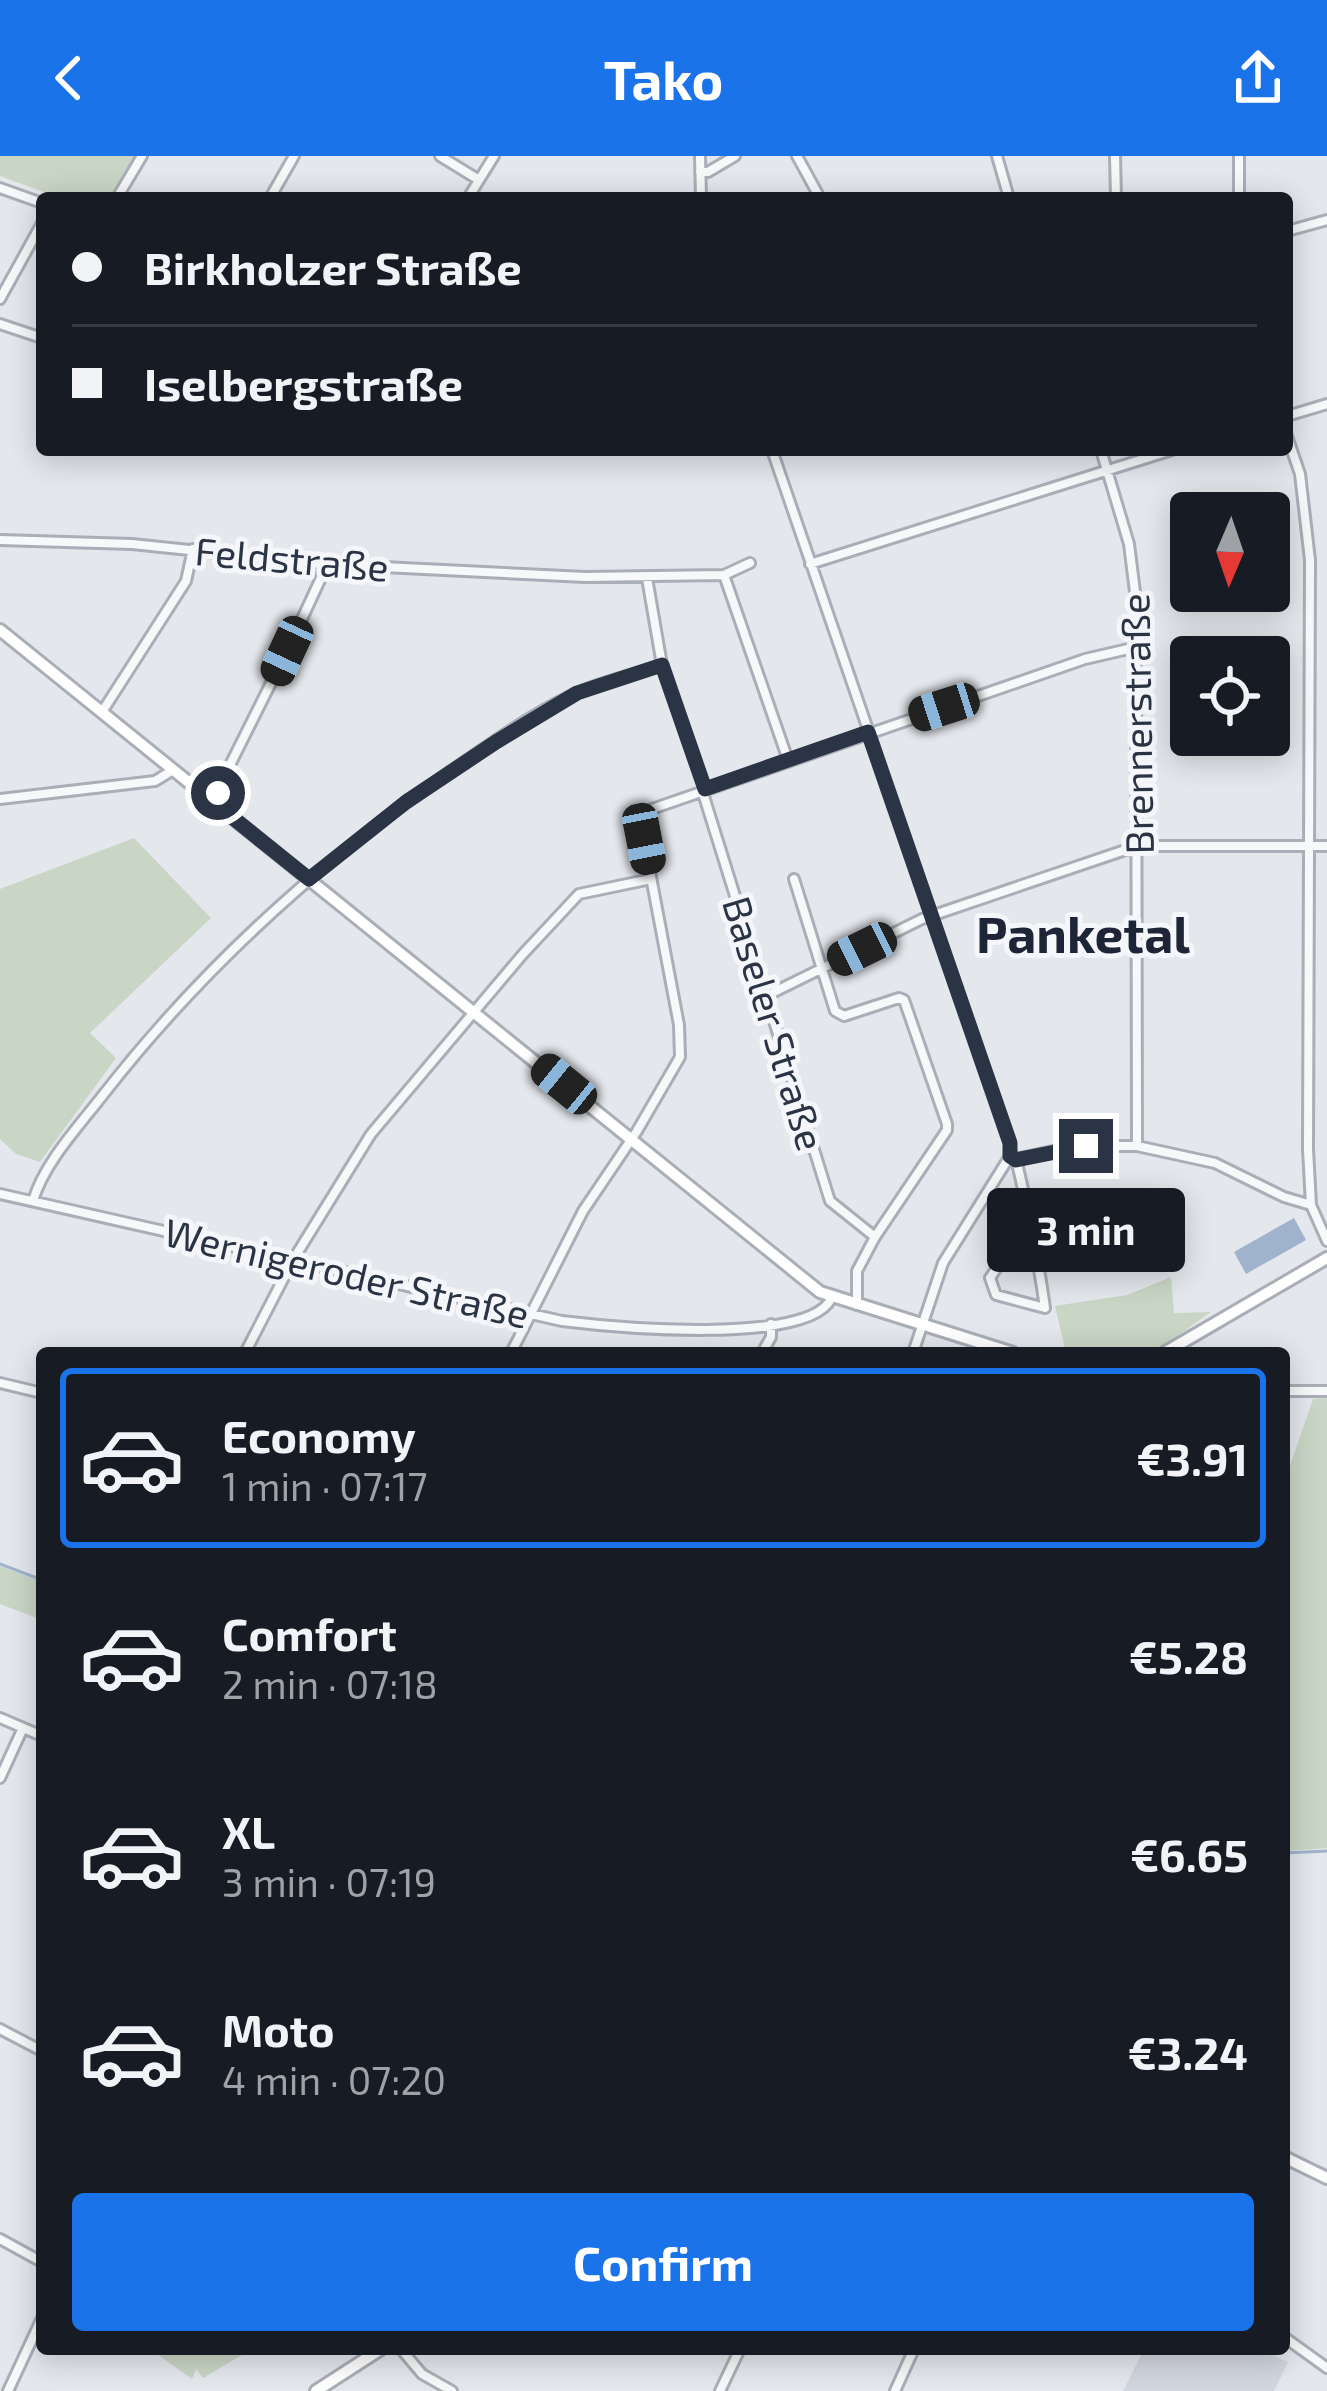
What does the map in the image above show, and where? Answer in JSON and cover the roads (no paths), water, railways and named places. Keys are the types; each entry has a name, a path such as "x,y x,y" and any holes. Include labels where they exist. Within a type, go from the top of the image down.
{"street":[{"path":"121,192 142,156"},
{"path":"273,192 294,156"},
{"path":"440,156 479,180"},
{"path":"472,192 494,156"},
{"path":"698,192 700,156"},
{"path":"700,172 735,156"},
{"path":"797,156 817,192"},
{"path":"998,156 1007,192"},
{"path":"1115,156 1116,192"},
{"path":"1239,156 1239,192"},
{"path":"0,188 36,200"},
{"path":"1293,229 1327,220"},
{"path":"0,299 36,234"},
{"path":"0,324 36,336"},
{"path":"1293,414 1327,404"},
{"path":"1293,454 1310,560 1308,1149 1311,1205 1327,1240"},
{"path":"774,456 1010,1143 1030,1218 1045,1308 996,1295 991,1287 990,1278 1030,1218"},
{"name":"Brennerstraße","path":"1103,456 1132,563 1137,1146"},
{"path":"810,564 1153,456"},
{"name":"Feldstraße","path":"0,540 581,577 724,575"},
{"path":"102,712 185,581 193,549"},
{"path":"750,563 724,575 788,760"},
{"path":"212,801 321,578 322,564"},
{"name":"Baseler Straße","path":"647,578 662,665 830,1202 875,1237"},
{"path":"0,630 831,1299 992,1347"},
{"path":"514,1347 584,1211 676,1067 681,1048 644,818 661,804 868,732 1120,647 1136,647"},
{"path":"33,1202 71,1138 141,1047 200,981 309,879 443,776 582,691 662,665"},
{"path":"0,800 155,781 173,770"},
{"path":"766,996 932,916 1137,846 1327,846"},
{"path":"248,1347 293,1260 381,1120 523,954 579,894 651,879"},
{"path":"794,879 838,1015 904,1000 947,1124 857,1270 856,1307"},
{"path":"916,1347 943,1263 1013,1158 1076,1146 1137,1146 1214,1163 1283,1197 1311,1205"},
{"name":"Wernigeroder Straße","path":"0,1193 530,1314 638,1329 771,1324 817,1314 831,1299"},
{"path":"1174,1347 1327,1258"},
{"path":"765,1347 771,1324"},
{"path":"0,1383 36,1392"},
{"path":"1290,1391 1327,1391"},
{"path":"0,1718 36,1733"},
{"path":"0,1778 23,1728"},
{"path":"0,2030 36,2048"},
{"path":"1290,2160 1327,2177"},
{"path":"0,2239 36,2259"},
{"path":"4,2390 36,2329"},
{"path":"1290,2341 1327,2368"},
{"path":"316,2391 372,2355"},
{"path":"405,2355 414,2367 447,2390"},
{"path":"720,2391 737,2355"},
{"path":"895,2391 911,2355"}],"water":[{"path":"1294,1218 1306,1240 1246,1274 1234,1252"}],"waterway":[{"path":"0,1564 36,1578"},
{"path":"1290,1853 1327,1851"}],"district":[{"name":"Panketal","path":"1083,932"}]}
